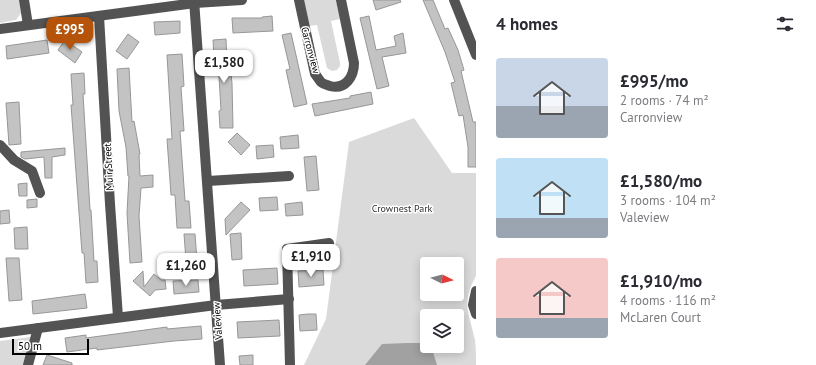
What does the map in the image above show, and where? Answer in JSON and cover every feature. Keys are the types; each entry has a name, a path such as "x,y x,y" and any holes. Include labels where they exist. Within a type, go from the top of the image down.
{"street":[{"path":"24,0 28,25"},
{"path":"0,29 195,2 242,0"},
{"name":"Carronview","path":"298,0 316,74 321,82 333,87 347,83 354,70 354,63 341,0"},
{"path":"454,0 476,56"},
{"name":"Valeview","path":"195,2 220,365"},
{"name":"Muir Street","path":"99,16 109,196 118,318"},
{"path":"0,145 14,160 32,171 40,193"},
{"path":"208,181 289,176"},
{"path":"290,365 287,249 329,243"},
{"path":"476,291 473,305 476,314"},
{"path":"0,333 216,305 289,299"},
{"path":"28,365 38,328"}],"green space":[{"path":"0,0 19,0 21,13 16,20 0,23"},
{"path":"303,0 336,0 340,19 331,21 340,63 337,70 332,71 327,68 317,25 308,26"},
{"name":"Crownest Park","path":"414,118 452,173 476,173 476,276 471,285 468,308 475,340 476,365 304,365 326,319 349,142"},
{"path":"30,337 31,340 24,365 0,365 0,341"}],"shaded area":[{"path":"420,343 420,353 433,353 437,365 365,365 382,344"}],"building":[{"path":"373,0 400,0 401,2 376,10"},
{"path":"423,0 433,0 445,29 448,28 458,50 464,70 461,71 473,122 476,122 476,167 468,167 468,147 463,115 459,116 451,83 455,82 445,52"},
{"path":"272,16 273,31 233,33 232,18 262,18"},
{"path":"369,16 376,50 396,46 394,36 403,33 406,53 382,57 389,86 377,89 360,18"},
{"path":"180,21 180,33 155,35 154,22"},
{"path":"291,33 307,104 294,107 286,70 290,69 282,35"},
{"path":"128,34 139,42 127,59 116,51"},
{"path":"226,39 227,66 230,66 232,83 233,128 220,128 219,111 221,110 219,76 217,58 214,58 213,40"},
{"path":"47,40 49,53 7,59 6,46"},
{"path":"65,40 82,52 75,63 58,50"},
{"path":"182,54 184,86 181,87 184,131 180,131 185,201 189,201 191,228 177,228 175,195 171,195 167,139 172,139 167,55"},
{"path":"129,68 132,122 134,121 140,154 140,176 153,175 153,187 141,188 139,216 142,262 130,263 127,213 129,176 126,147 119,111 117,69"},
{"path":"84,73 85,94 83,94 90,210 94,261 97,261 98,282 86,283 84,253 82,253 71,105 73,105 71,74"},
{"path":"371,92 373,104 315,116 312,104 350,98 350,96"},
{"path":"19,102 21,144 9,145 6,103"},
{"path":"237,133 250,145 241,155 228,142"},
{"path":"298,135 299,148 281,149 280,137"},
{"path":"273,145 274,157 257,159 256,146"},
{"path":"65,148 65,155 52,157 52,178 45,178 44,157 25,159 21,157 21,152"},
{"path":"316,156 319,190 307,191 304,157"},
{"path":"27,183 27,196 19,196 18,184"},
{"path":"277,197 278,210 260,211 259,198"},
{"path":"37,199 37,207 27,208 27,200"},
{"path":"241,202 250,210 226,235 225,219"},
{"path":"302,202 303,215 286,216 285,204"},
{"path":"9,210 10,223 0,224 0,211"},
{"path":"27,227 28,249 15,249 14,228"},
{"path":"241,233 242,259 232,260 230,234"},
{"path":"184,234 195,234 197,260 186,260"},
{"path":"6,258 19,258 22,300 9,301"},
{"path":"277,268 278,284 244,286 243,270"},
{"path":"323,270 324,285 299,287 298,271"},
{"path":"143,271 144,287 154,274 161,280 165,280 166,289 155,290 150,296 133,281"},
{"path":"198,280 199,292 174,294 173,281"},
{"path":"85,294 87,308 33,314 32,301"},
{"path":"316,314 317,330 300,331 299,315"},
{"path":"279,320 280,336 238,338 237,322"},
{"path":"201,326 202,339 97,350 97,348 67,352 65,338 86,335 86,338 167,327 167,329"},
{"path":"47,355 72,363 72,365 43,365"},
{"path":"253,355 253,365 240,365 239,356"}]}
